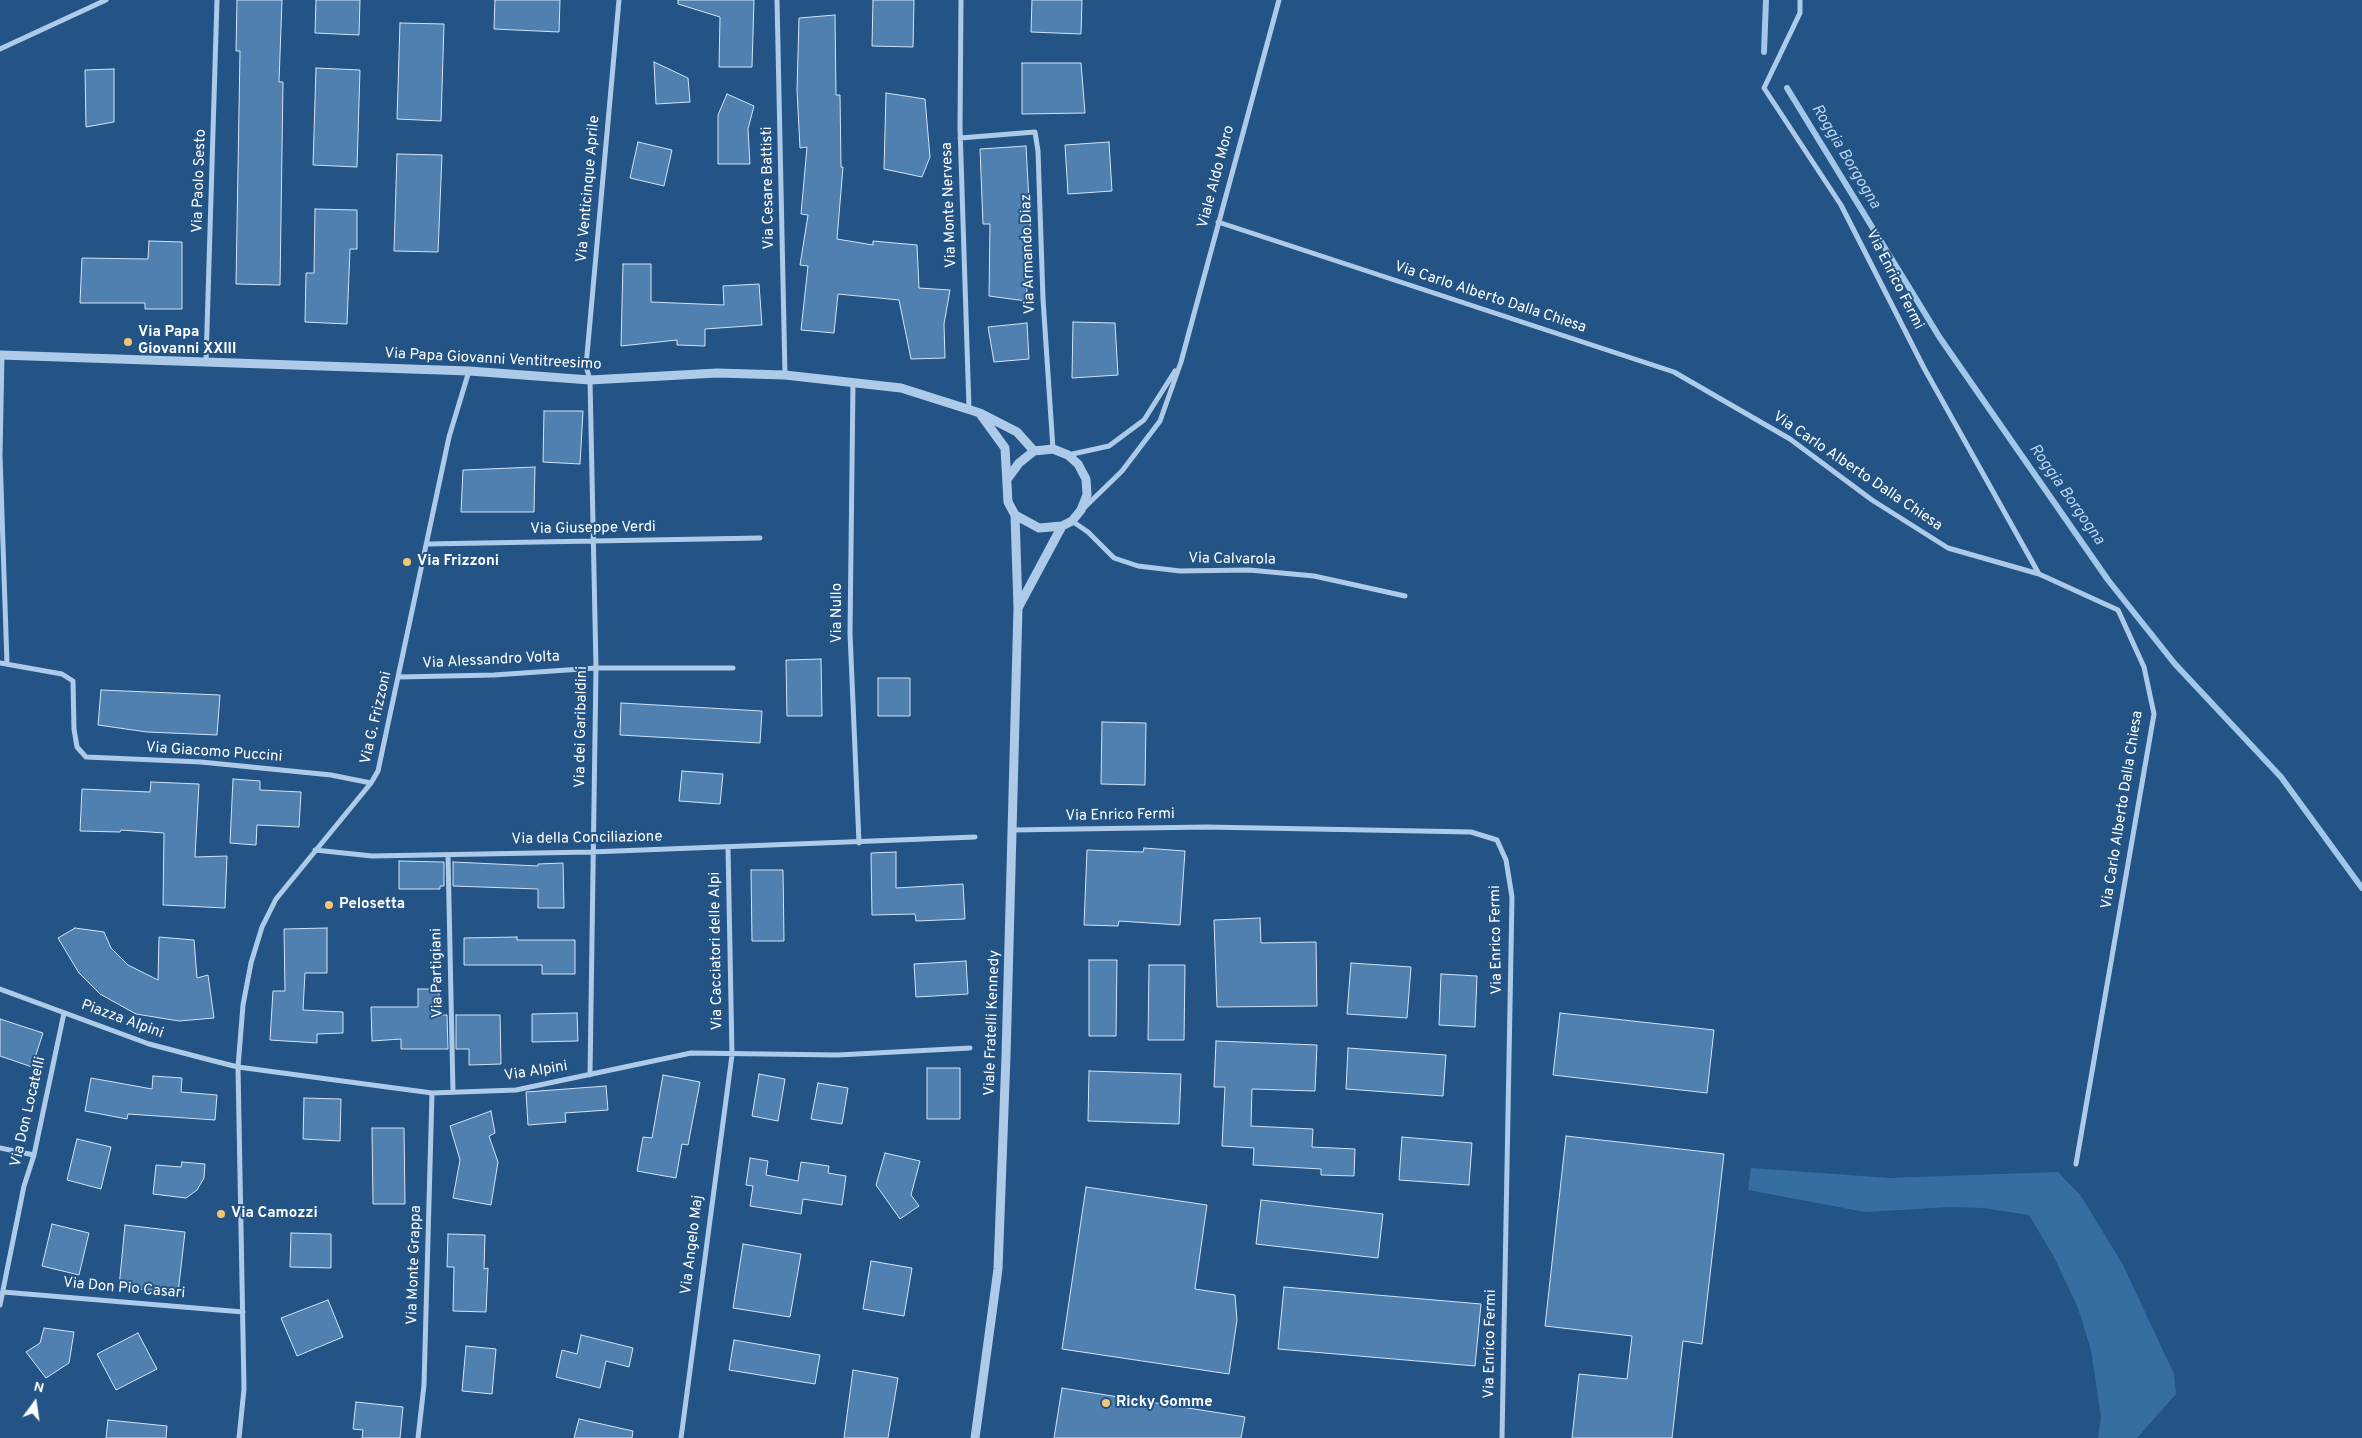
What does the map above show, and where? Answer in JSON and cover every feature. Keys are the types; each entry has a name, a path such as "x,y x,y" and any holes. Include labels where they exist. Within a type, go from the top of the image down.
{"street":[{"path":"0,49 106,0"},
{"name":"Via Paolo Sesto","path":"206,362 217,0"},
{"name":"Via Venticinque Aprile","path":"590,380 586,366 619,0"},
{"name":"Via Cesare Battisti","path":"777,0 785,375"},
{"name":"Via Monte Nervesa","path":"961,0 960,138 969,409"},
{"name":"Viale Aldo Moro","path":"1081,510 1122,471 1160,421 1181,362 1279,0"},
{"name":"Via Enrico Fermi","path":"1800,0 1800,13 1764,88 1842,205 1924,368 2039,574"},
{"name":"Via Armando Diaz","path":"960,138 1035,132 1038,151 1043,300 1053,449"},
{"name":"Via Carlo Alberto Dalla Chiesa","path":"1218,222 1674,372 1790,439 1872,500 1948,548 2039,574 2118,610 2144,667 2154,714 2076,1164"},
{"path":"0,663 7,664 0,455 1,355"},
{"name":"Via Papa Giovanni Ventitreesimo","path":"1,355 470,371 590,380 717,373 785,375 901,388 980,413 1017,432 1034,451"},
{"name":"Viale Aldo Moro","path":"1068,455 1109,446 1144,420 1181,362"},
{"name":"Via G. Frizzoni","path":"238,1067 243,1005 251,963 262,927 276,899 371,783 378,771 400,677 450,437 470,371"},
{"name":"Via dei Garibaldini","path":"590,380 596,668 590,1075"},
{"name":"Via Nullo","path":"853,383 850,633 859,843"},
{"path":"980,413 1005,448 1008,502 1015,515 1039,528 1062,526 1072,520 1081,510 1087,495 1086,480 1078,464 1068,455 1053,449 1034,451 1019,463 1008,478"},
{"name":"Viale Fratelli Kennedy","path":"975,1438 998,1269 1018,608 1015,515"},
{"name":"Via Calvarola","path":"1072,520 1088,532 1114,558 1138,566 1180,571 1249,570 1314,576 1405,596"},
{"name":"Viale Fratelli Kennedy","path":"1018,608 1062,526"},
{"name":"Via Giuseppe Verdi","path":"427,544 760,538"},
{"name":"Via Giacomo Puccini","path":"7,664 62,674 73,681 74,729 77,746 86,758 201,762 331,775 371,783"},
{"name":"Via Alessandro Volta","path":"400,677 494,675 596,668 733,668"},
{"name":"Via Enrico Fermi","path":"1012,830 1206,827 1471,832 1497,840 1506,860 1512,897 1502,1438"},
{"name":"Via della Conciliazione","path":"315,850 372,856 448,855 859,843 975,837"},
{"name":"Via Cacciatori delle Alpi","path":"728,847 732,1055"},
{"name":"Via Partigiani","path":"448,855 453,1092"},
{"name":"Piazza Alpini","path":"0,989 149,1044 238,1067"},
{"name":"Via Don Locatelli","path":"0,1305 24,1186 34,1155 64,1012"},
{"name":"Via Alpini","path":"238,1067 432,1093 516,1090 691,1053 838,1055 970,1048"},
{"name":"Via Angelo Maj","path":"681,1438 732,1055"},
{"path":"238,1067 244,1389 239,1438"},
{"name":"Via Monte Grappa","path":"418,1438 424,1385 432,1093"},
{"path":"0,1148 34,1155"},
{"name":"Via Don Pio Casari","path":"3,1292 243,1312"}],"shaded area":[{"path":"1751,1168 1889,1178 2058,1172 2081,1196 2123,1265 2174,1374 2176,1394 2137,1438 2098,1438 2101,1417 2091,1350 2078,1308 2054,1257 2029,1215 1983,1208 1950,1207 1865,1212 1748,1190"}],"building":[{"path":"237,0 282,0 279,82 283,82 280,285 236,284 240,51 236,51"},
{"path":"316,0 360,0 359,35 315,33"},
{"path":"495,0 560,0 559,32 494,29"},
{"path":"678,0 754,0 752,67 719,67 720,17 678,4"},
{"path":"873,0 914,0 913,47 872,46"},
{"path":"1032,0 1082,0 1081,34 1031,32"},
{"path":"835,15 836,95 840,95 841,167 843,167 837,239 873,245 873,241 917,245 919,288 950,290 944,324 945,358 911,359 899,300 838,294 834,333 801,330 808,266 800,265 808,215 801,214 807,147 800,148 797,90 799,18"},
{"path":"400,23 444,24 441,121 397,119"},
{"path":"654,62 688,78 690,102 656,104"},
{"path":"1022,63 1081,63 1085,113 1022,114"},
{"path":"316,68 360,70 357,167 313,165"},
{"path":"114,69 114,122 86,127 85,70"},
{"path":"886,93 925,99 930,157 922,177 884,169"},
{"path":"727,94 754,106 748,129 750,164 718,164 718,115"},
{"path":"638,142 672,150 664,186 630,178"},
{"path":"1109,142 1112,191 1068,194 1065,145"},
{"path":"1026,146 1031,238 1026,301 989,296 990,224 983,224 980,149"},
{"path":"397,154 442,155 438,252 394,251"},
{"path":"315,209 357,210 357,249 350,249 347,324 305,322 306,273 314,273"},
{"path":"149,241 182,242 182,309 145,309 145,303 80,303 82,258 148,259"},
{"path":"623,264 651,264 651,302 724,305 723,286 759,284 762,325 705,329 705,346 677,345 677,340 621,346"},
{"path":"1073,322 1115,323 1118,375 1072,378"},
{"path":"1027,323 1029,359 994,362 988,327"},
{"path":"544,411 583,411 580,464 543,462"},
{"path":"535,467 534,512 461,512 463,470"},
{"path":"821,659 822,716 787,716 786,660"},
{"path":"878,678 910,678 910,716 878,716"},
{"path":"101,690 220,695 217,735 147,732 98,725"},
{"path":"621,703 762,711 760,743 620,735"},
{"path":"1102,722 1146,723 1145,785 1101,784"},
{"path":"682,771 723,774 720,804 679,801"},
{"path":"233,779 260,781 260,790 301,792 299,827 257,825 256,845 230,843"},
{"path":"151,782 199,784 195,857 227,856 225,908 163,905 164,833 121,830 120,832 80,831 82,789 150,792"},
{"path":"1144,848 1185,851 1180,925 1119,921 1118,926 1084,925 1087,850 1143,852"},
{"path":"896,852 896,888 963,884 965,919 916,921 915,914 872,915 871,853"},
{"path":"399,861 444,862 444,886 440,886 440,889 399,889"},
{"path":"453,862 538,866 538,864 563,863 564,908 538,908 538,889 453,886"},
{"path":"751,870 783,870 784,941 752,941"},
{"path":"1260,918 1261,943 1316,942 1317,1006 1217,1007 1214,920"},
{"path":"75,928 104,932 111,948 128,965 158,980 159,937 194,940 197,978 208,975 214,1018 179,1021 136,1014 100,994 79,973 58,938"},
{"path":"327,928 327,973 305,973 303,1010 343,1012 343,1033 317,1034 317,1043 270,1040 273,991 285,991 284,929"},
{"path":"517,937 517,940 575,940 575,974 542,974 542,965 464,965 464,938"},
{"path":"1089,960 1117,960 1116,1036 1089,1036"},
{"path":"966,961 968,994 916,997 914,964"},
{"path":"1351,963 1411,967 1407,1018 1347,1014"},
{"path":"1149,965 1185,965 1184,1040 1148,1040"},
{"path":"1441,974 1477,976 1475,1027 1439,1025"},
{"path":"418,989 439,989 439,1015 447,1015 448,1049 401,1049 401,1039 372,1041 371,1007 418,1007"},
{"path":"577,1013 578,1041 532,1042 532,1014"},
{"path":"1560,1013 1714,1030 1707,1093 1553,1075"},
{"path":"456,1015 500,1015 501,1064 469,1065 469,1049 456,1049"},
{"path":"0,1019 43,1033 32,1067 0,1056"},
{"path":"1216,1041 1317,1045 1315,1091 1252,1089 1251,1126 1313,1129 1312,1147 1355,1149 1354,1176 1321,1175 1321,1169 1253,1165 1254,1148 1222,1146 1225,1087 1214,1087"},
{"path":"1348,1048 1446,1055 1443,1096 1346,1089"},
{"path":"927,1068 960,1068 960,1119 927,1119"},
{"path":"1089,1071 1181,1074 1179,1124 1088,1121"},
{"path":"759,1074 785,1079 778,1121 752,1116"},
{"path":"663,1075 700,1082 688,1145 682,1144 676,1178 637,1171 643,1137 652,1138"},
{"path":"153,1076 182,1078 181,1092 217,1095 215,1120 128,1114 127,1119 85,1111 91,1078 152,1089"},
{"path":"818,1083 848,1088 842,1124 811,1119"},
{"path":"606,1086 608,1110 565,1113 566,1122 528,1125 526,1092"},
{"path":"304,1098 341,1099 340,1141 303,1139"},
{"path":"491,1111 495,1133 489,1136 498,1162 491,1205 453,1198 460,1160 450,1126"},
{"path":"372,1128 404,1128 405,1204 373,1204"},
{"path":"1566,1136 1724,1154 1702,1344 1683,1341 1672,1438 1572,1438 1579,1374 1627,1379 1632,1336 1545,1326"},
{"path":"1402,1137 1472,1143 1469,1185 1399,1180"},
{"path":"77,1139 111,1147 101,1189 67,1180"},
{"path":"885,1153 920,1161 911,1195 919,1206 900,1219 876,1185"},
{"path":"750,1158 768,1161 766,1175 798,1181 801,1162 829,1166 828,1173 846,1176 842,1205 803,1199 801,1214 750,1206 753,1186 746,1185"},
{"path":"182,1162 205,1164 204,1178 197,1190 186,1198 153,1194 156,1165 181,1167"},
{"path":"1086,1187 1207,1205 1195,1289 1235,1295 1237,1320 1229,1374 1062,1349"},
{"path":"1261,1200 1383,1214 1378,1258 1256,1244"},
{"path":"52,1224 89,1233 79,1275 42,1266"},
{"path":"125,1225 185,1232 178,1293 119,1287"},
{"path":"291,1233 331,1234 331,1268 290,1267"},
{"path":"448,1234 485,1235 484,1269 488,1268 486,1312 453,1311 454,1267 447,1267"},
{"path":"743,1244 801,1254 790,1317 733,1308"},
{"path":"871,1261 912,1268 904,1316 863,1309"},
{"path":"1284,1287 1481,1304 1475,1366 1278,1349"},
{"path":"328,1300 343,1337 297,1356 281,1318"},
{"path":"44,1328 74,1332 69,1363 46,1378 26,1352 40,1343"},
{"path":"138,1333 157,1369 116,1390 97,1354"},
{"path":"581,1335 633,1348 629,1367 606,1361 600,1388 556,1377 562,1350 577,1354"},
{"path":"734,1340 820,1355 815,1384 729,1370"},
{"path":"466,1346 496,1349 492,1394 462,1391"},
{"path":"853,1370 898,1378 888,1438 844,1438"},
{"name":"Ricky Gomme","path":"1062,1388 1245,1417 1241,1438 1054,1438"},
{"path":"356,1402 403,1407 400,1438 362,1438 363,1430 353,1429"},
{"path":"579,1419 633,1431 632,1438 574,1438"},
{"path":"108,1420 167,1426 166,1438 106,1438"}],"waterway":[{"name":"Roggia Borgogna","path":"1764,52 1766,0"},
{"name":"Roggia Borgogna","path":"1787,88 1940,338 2108,580 2175,664 2281,777 2362,888"}],"place":[{"name":"Via Papa Giovanni XXIII","path":"128,342"},
{"name":"Via Frizzoni","path":"407,562"},
{"name":"Pelosetta","path":"329,905"},
{"name":"Via Camozzi","path":"221,1214"},
{"name":"Ricky Gomme","path":"1106,1403"}]}
